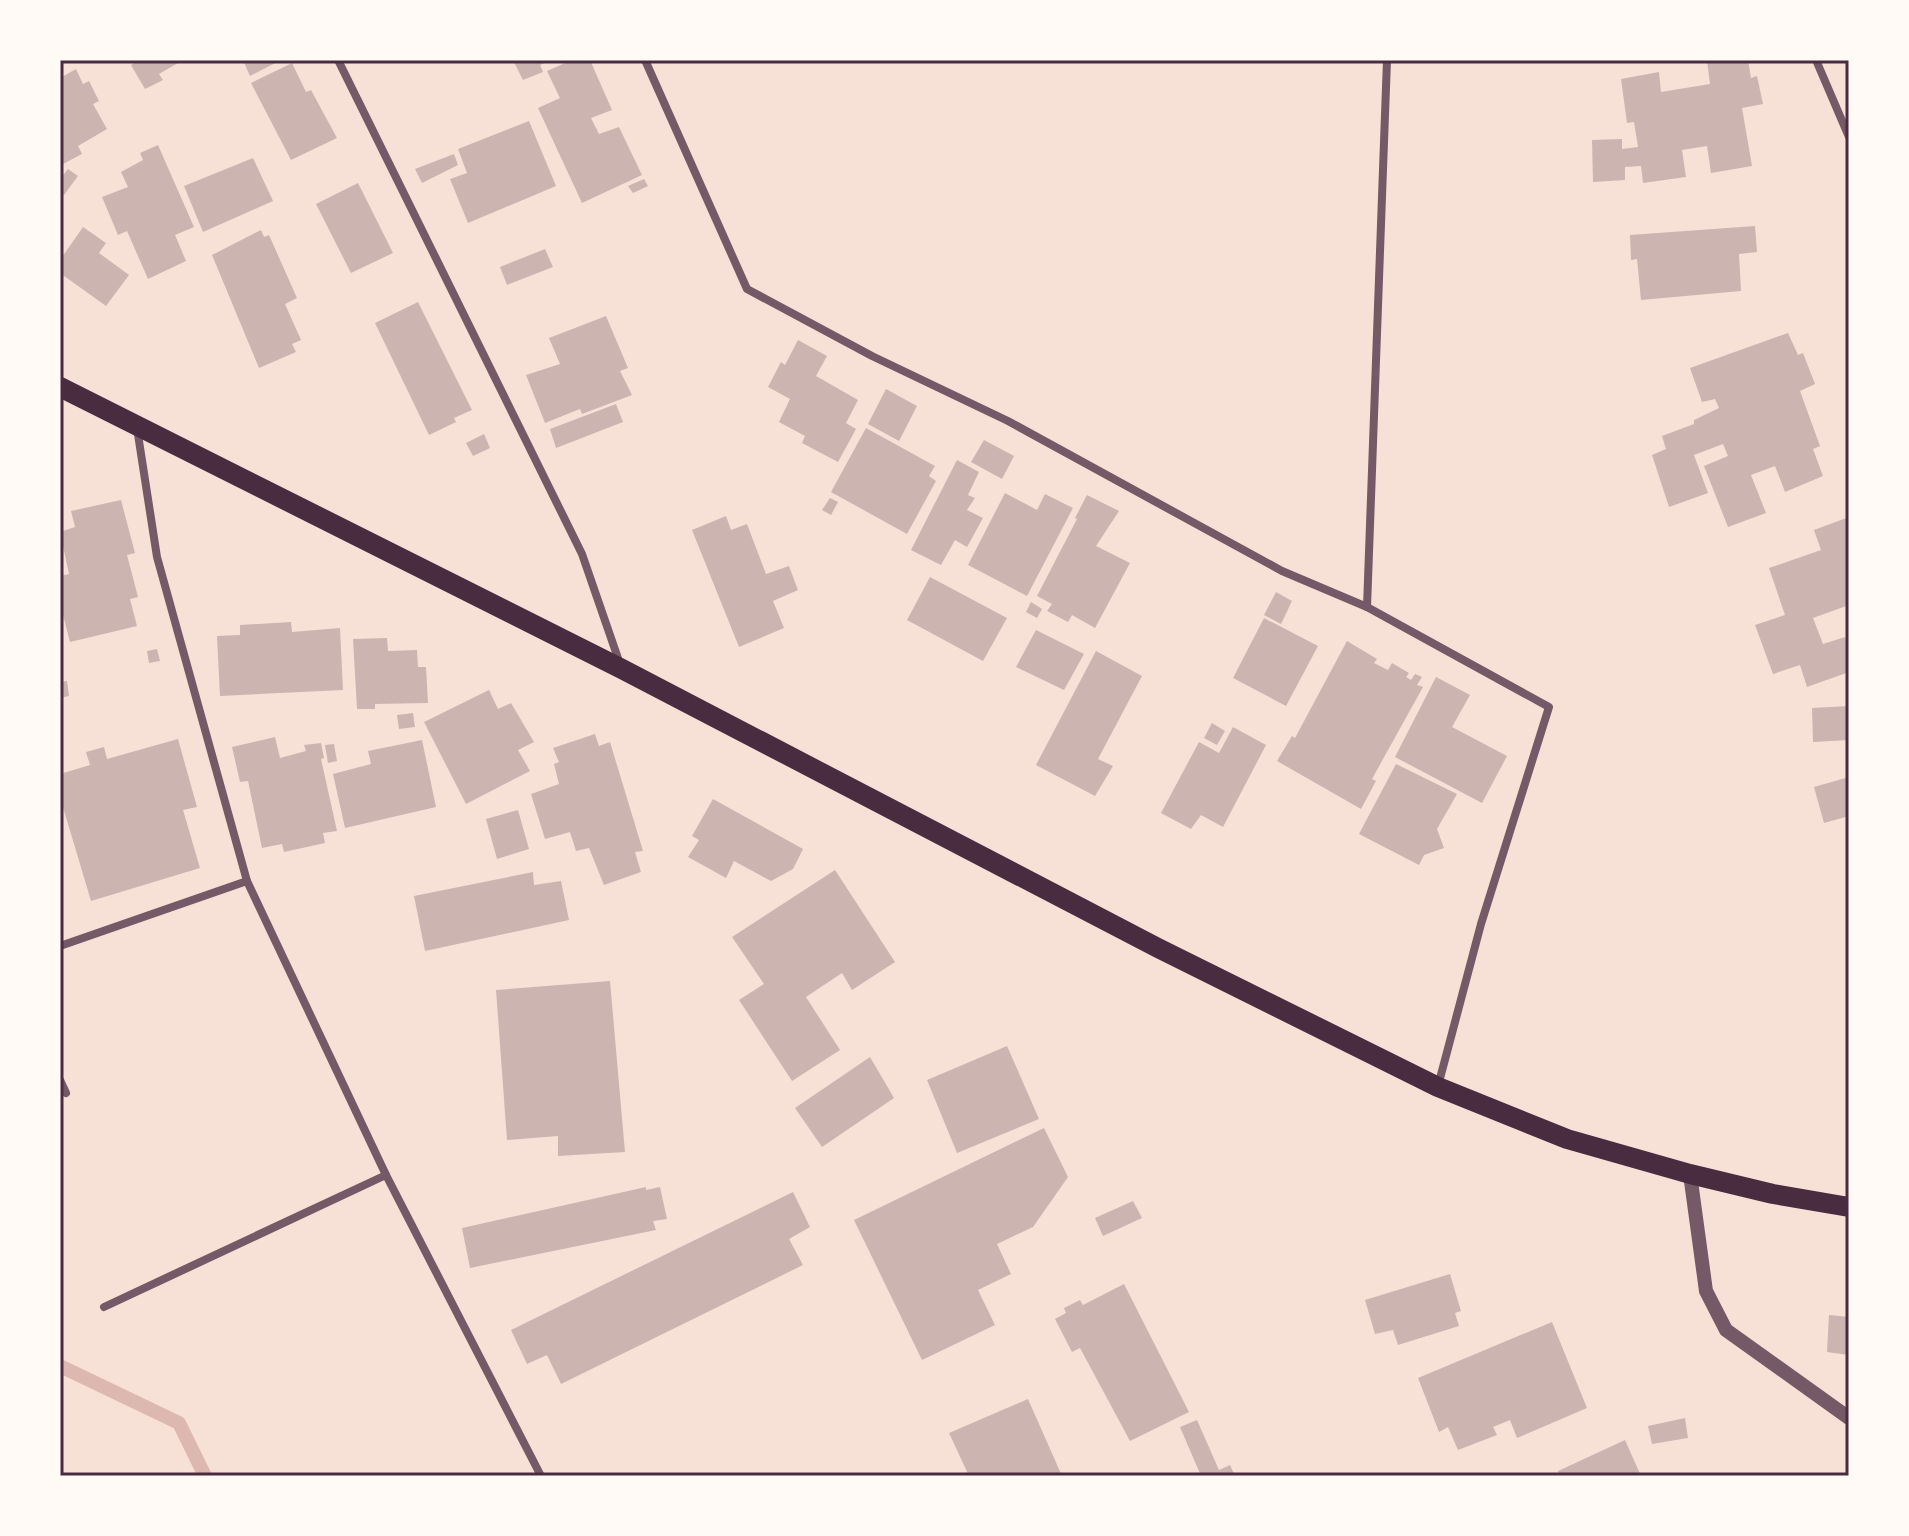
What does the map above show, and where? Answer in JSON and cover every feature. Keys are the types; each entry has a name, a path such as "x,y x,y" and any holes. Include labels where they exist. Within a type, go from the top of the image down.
{"main road":[{"path":"60,387 622,669 1158,948 1438,1087 1567,1139 1690,1174 1773,1194 1849,1207"}],"street":[{"path":"338,60 582,554 622,669"},
{"path":"645,60 747,289 872,356 1008,421 1282,571 1367,607 1549,707 1481,924 1438,1087"},
{"path":"1367,607 1387,60"},
{"path":"1816,60 1849,137"},
{"path":"137,427 157,557 247,881 386,1175 541,1476"},
{"path":"60,946 247,881"},
{"path":"60,1080 66,1093"},
{"path":"1690,1174 1706,1291 1726,1330 1849,1418"},
{"path":"104,1307 386,1175"}],"building":[{"path":"139,60 183,60 159,74 163,80 145,89 131,65"},
{"path":"243,60 281,60 250,76"},
{"path":"513,60 551,60 540,65 543,72 523,80"},
{"path":"572,60 590,60 612,110 591,118 599,134 619,127 642,175 582,203 538,108 560,98 547,71"},
{"path":"1748,60 1751,78 1757,76 1763,104 1742,108 1752,166 1711,173 1707,146 1682,150 1686,177 1643,183 1641,166 1625,167 1625,180 1593,182 1592,140 1622,139 1622,149 1638,147 1634,122 1627,123 1621,79 1659,72 1661,92 1710,84 1707,61"},
{"path":"292,63 306,92 311,90 337,138 291,160 251,83"},
{"path":"76,69 83,84 89,81 99,101 93,104 107,129 78,146 82,154 61,165 60,78"},
{"path":"529,121 556,186 468,223 450,179 467,173 458,149"},
{"path":"158,145 194,227 175,235 186,261 148,279 127,231 118,235 102,197 128,187 121,172 143,160 140,153"},
{"path":"454,154 458,165 422,183 415,169"},
{"path":"253,158 273,201 203,232 184,186"},
{"path":"68,169 78,176 64,195 60,192 60,179"},
{"path":"644,179 648,186 633,193 628,186"},
{"path":"358,183 393,253 351,273 316,204"},
{"path":"1755,226 1757,252 1739,254 1741,291 1641,300 1637,259 1631,260 1630,235"},
{"path":"83,227 106,243 99,253 129,275 106,306 60,273 60,260"},
{"path":"261,230 264,237 269,235 297,298 285,304 301,340 292,344 296,352 259,368 212,255"},
{"path":"545,249 553,267 507,285 500,267"},
{"path":"418,302 472,410 429,435 375,323"},
{"path":"606,316 628,368 620,371 632,395 582,414 580,409 545,423 526,375 560,364 549,338"},
{"path":"1788,333 1798,355 1803,353 1815,384 1800,391 1820,446 1813,449 1823,476 1785,492 1775,466 1751,475 1766,513 1728,527 1704,466 1728,456 1723,444 1694,455 1708,493 1669,507 1652,455 1666,449 1662,436 1694,424 1694,420 1719,408 1715,399 1702,402 1690,368"},
{"path":"798,340 827,356 816,376 858,400 846,423 856,429 838,462 802,443 805,436 779,422 790,399 768,387 781,362 785,365"},
{"path":"886,389 917,406 899,441 868,424"},
{"path":"616,404 623,422 556,448 550,429"},
{"path":"866,428 935,466 929,476 936,481 907,534 831,492"},
{"path":"484,434 490,448 473,456 466,443"},
{"path":"984,440 1014,456 1002,479 971,462"},
{"path":"957,460 979,472 968,495 975,498 967,510 983,518 967,547 955,540 941,565 911,550"},
{"path":"1005,493 1037,510 1045,494 1073,508 1027,596 968,565"},
{"path":"1087,495 1119,511 1096,546 1130,563 1095,628 1072,615 1068,622 1047,611 1052,604 1037,596"},
{"path":"830,498 838,502 831,515 822,510"},
{"path":"121,500 135,553 127,555 138,597 130,599 137,626 70,642 60,603 60,576 69,574 60,532 75,527 71,511"},
{"path":"726,516 731,530 747,524 766,574 789,566 798,590 773,601 784,628 739,647 692,530"},
{"path":"1849,517 1849,605 1813,618 1823,644 1845,637 1849,649 1849,672 1807,687 1800,665 1773,674 1755,625 1785,615 1769,568 1821,550 1814,530"},
{"path":"930,577 1007,618 983,661 907,620"},
{"path":"1276,592 1292,601 1281,624 1264,615"},
{"path":"1031,602 1042,609 1037,618 1026,612"},
{"path":"1264,618 1318,646 1286,706 1233,678"},
{"path":"291,622 292,632 340,628 343,690 220,696 217,636 240,635 240,625"},
{"path":"1036,630 1084,654 1064,690 1016,667"},
{"path":"387,638 388,651 417,650 418,667 426,667 428,703 375,704 375,709 357,709 353,639"},
{"path":"1347,641 1377,659 1374,663 1388,670 1392,663 1409,673 1406,677 1411,680 1415,674 1422,677 1417,685 1423,687 1372,779 1376,781 1361,809 1277,761 1292,736 1295,738"},
{"path":"157,649 160,661 149,663 147,651"},
{"path":"1096,651 1142,676 1098,759 1113,766 1095,796 1036,765"},
{"path":"1436,677 1470,695 1452,727 1507,756 1482,803 1395,757"},
{"path":"67,681 69,696 60,698 60,682"},
{"path":"489,690 498,709 511,703 534,742 518,750 530,771 466,804 424,722"},
{"path":"1849,706 1849,740 1813,742 1812,708"},
{"path":"413,713 415,727 399,729 397,715"},
{"path":"1212,723 1225,731 1217,745 1204,738"},
{"path":"1233,727 1266,745 1223,827 1201,815 1191,829 1161,813 1199,742 1219,753"},
{"path":"595,734 599,746 610,742 643,851 635,852 641,872 604,885 589,848 576,851 570,832 545,839 531,794 559,784 554,764 559,762 553,748"},
{"path":"275,737 280,758 306,751 304,745 321,743 324,758 321,759 337,831 323,833 325,843 284,852 282,844 262,848 248,781 240,782 232,747"},
{"path":"178,739 197,807 183,810 200,868 91,901 60,797 60,774 90,765 86,752 104,747 107,759"},
{"path":"422,740 436,807 345,828 333,774 371,764 368,751"},
{"path":"334,744 337,761 328,763 325,745"},
{"path":"1396,764 1457,794 1437,829 1444,848 1424,855 1419,865 1359,834"},
{"path":"1849,777 1849,816 1824,823 1814,787"},
{"path":"713,799 803,849 793,869 771,881 734,861 726,878 688,857 699,840 692,836"},
{"path":"518,810 529,849 497,859 486,819"},
{"path":"835,870 895,962 852,990 842,973 806,997 840,1050 792,1081 739,1000 764,984 732,937"},
{"path":"533,872 534,885 561,881 569,920 425,951 414,896"},
{"path":"610,981 625,1152 558,1156 558,1136 507,1140 496,990"},
{"path":"1007,1046 1039,1119 957,1153 927,1080"},
{"path":"870,1057 894,1098 822,1147 795,1108"},
{"path":"1044,1128 1068,1177 1033,1227 997,1244 1011,1274 978,1290 995,1325 922,1360 854,1220"},
{"path":"646,1187 646,1190 660,1187 667,1219 653,1221 656,1230 470,1268 462,1228"},
{"path":"793,1192 810,1227 789,1239 803,1265 561,1384 547,1355 527,1364 511,1330"},
{"path":"1133,1201 1142,1218 1103,1236 1095,1218"},
{"path":"1450,1274 1461,1311 1455,1313 1459,1326 1398,1345 1393,1330 1375,1334 1365,1300"},
{"path":"1124,1284 1189,1412 1130,1441 1080,1348 1072,1352 1055,1319 1066,1313 1064,1308 1080,1300 1083,1305"},
{"path":"1829,1315 1849,1317 1849,1355 1827,1352"},
{"path":"1552,1322 1587,1408 1517,1438 1510,1420 1493,1427 1497,1435 1458,1450 1448,1427 1439,1432 1418,1378"},
{"path":"1028,1399 1062,1476 969,1476 949,1433"},
{"path":"1685,1418 1688,1438 1652,1444 1648,1426"},
{"path":"1197,1420 1219,1470 1230,1465 1235,1476 1201,1476 1180,1427"},
{"path":"1625,1440 1641,1476 1560,1476 1558,1471"}],"waterway":[{"path":"60,1366 179,1423 205,1476"}]}
